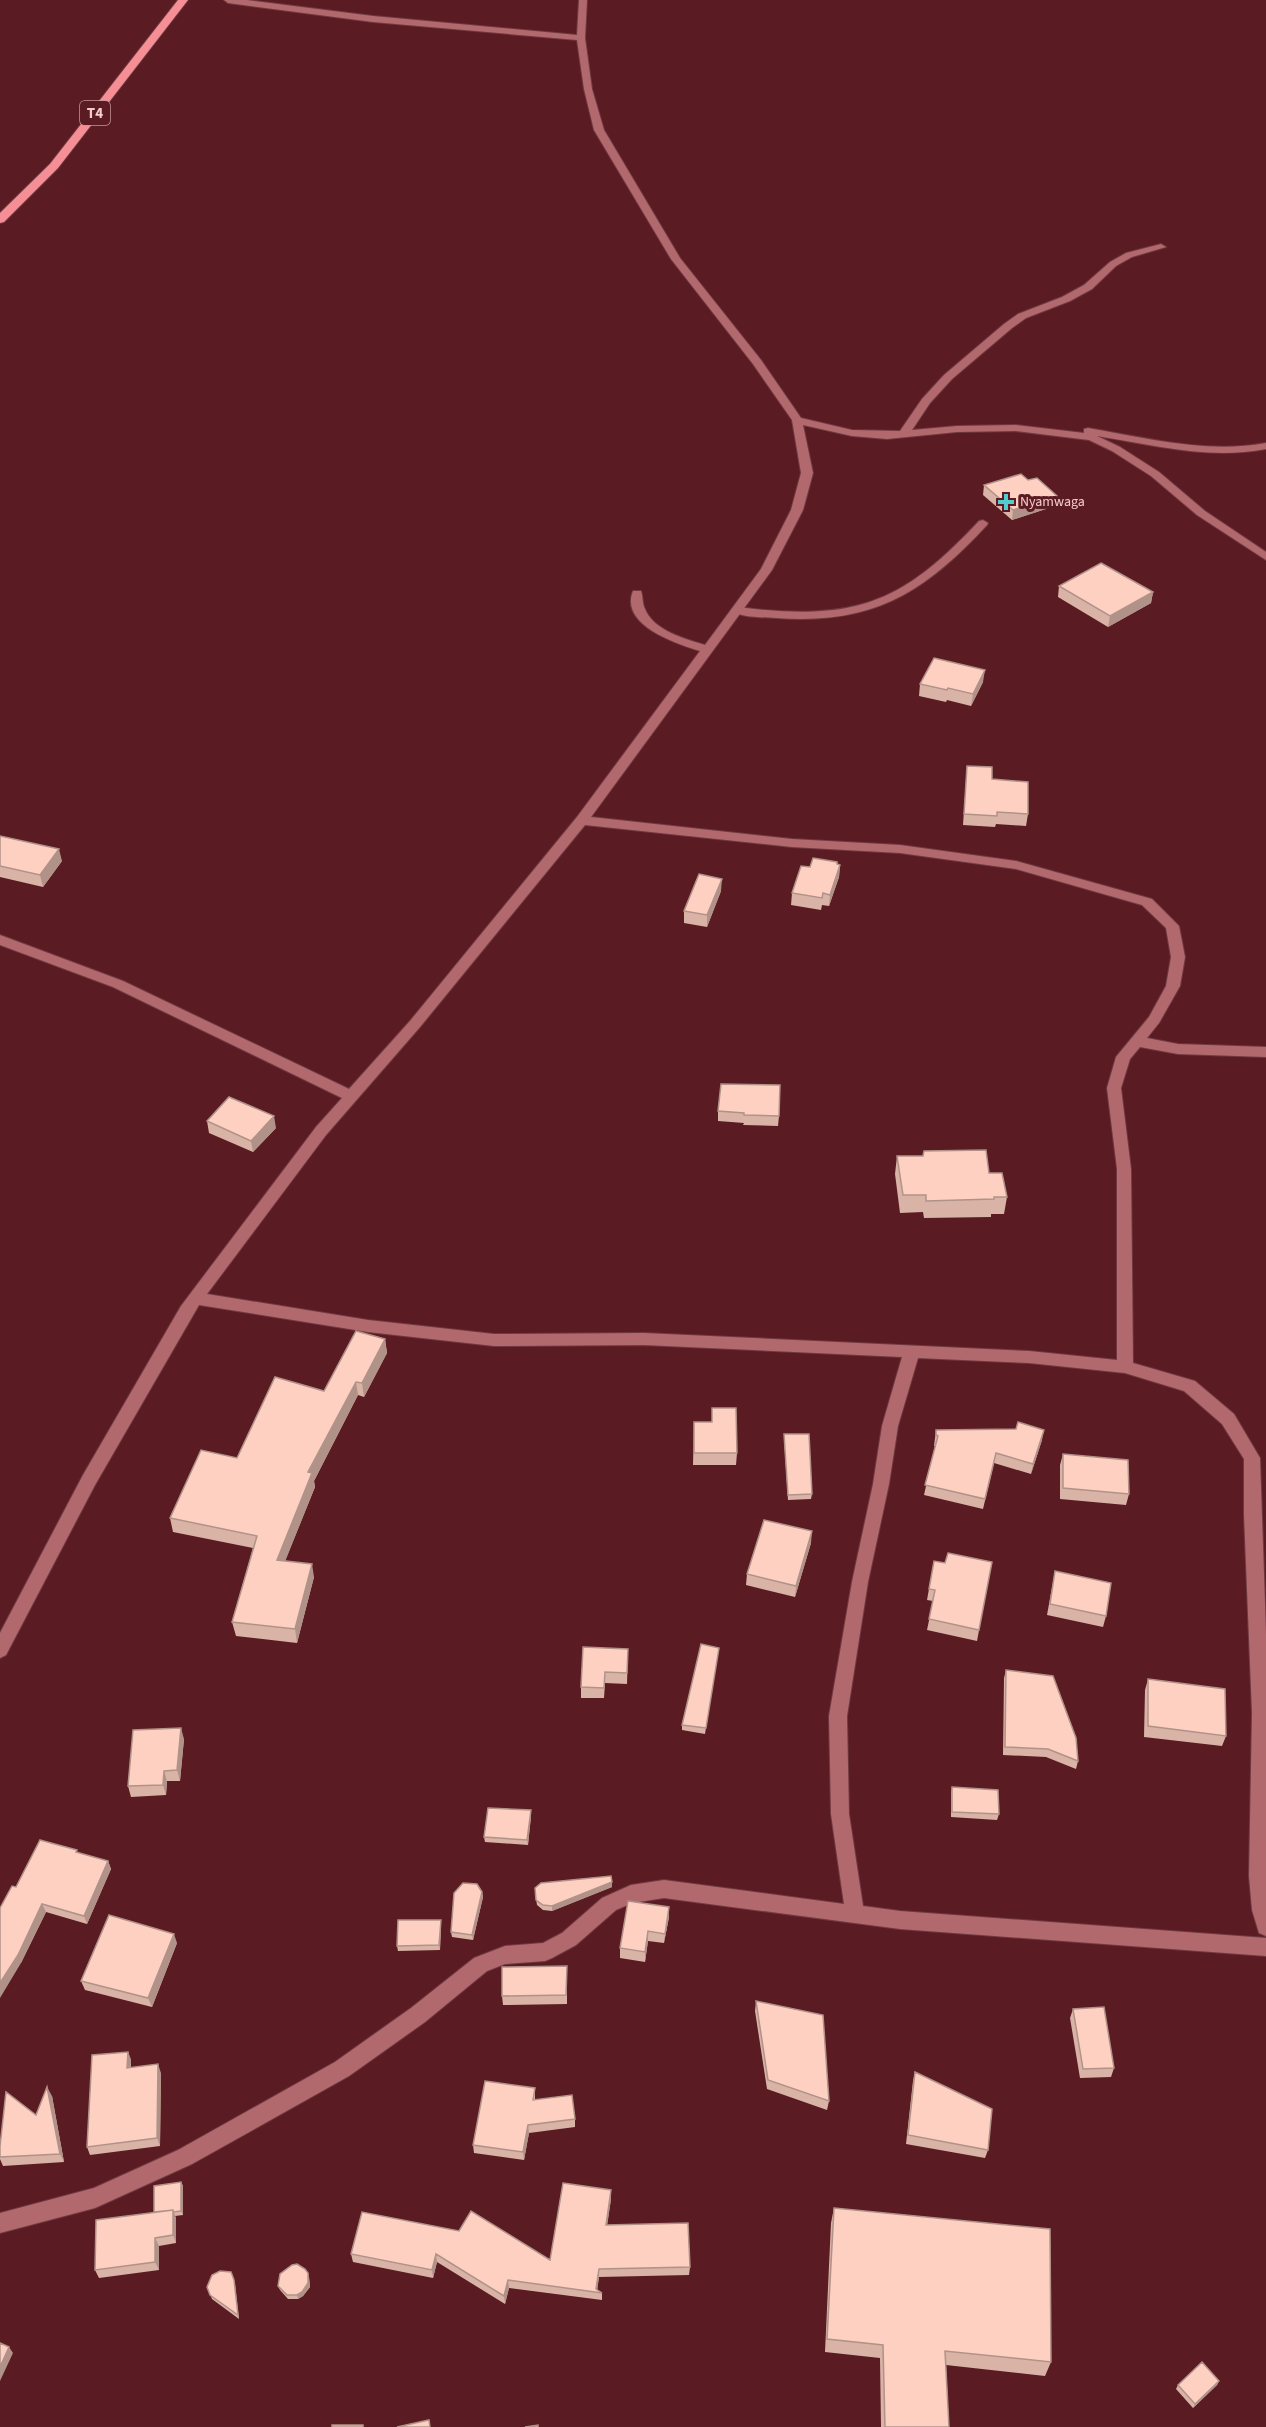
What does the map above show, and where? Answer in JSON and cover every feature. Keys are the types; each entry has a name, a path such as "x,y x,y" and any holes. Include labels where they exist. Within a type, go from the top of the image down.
{"highway":[{"name":"T4","path":"0,220 54,166 183,0"}],"street":[{"path":"228,0 373,19 581,38"},
{"path":"0,1650 89,1480 195,1298 321,1131 458,974 582,820 766,570 797,510 807,473 797,420 757,362 676,258 598,130 588,89 581,38 582,0"},
{"path":"904,434 926,401 948,377 1008,326 1022,316 1066,299 1088,287 1113,264 1129,255 1161,247"},
{"path":"797,420 852,433 887,436 957,429 1015,428 1091,437 1116,448 1155,474 1201,513 1266,557"},
{"path":"1061,434 1087,431 1105,433 1207,451 1239,451 1266,446"},
{"path":"637,593 639,611 646,620 675,638 707,649"},
{"path":"582,820 792,843 900,849 1016,866 1147,902 1172,926 1178,957 1173,986 1154,1020 1123,1057 1114,1088 1124,1168 1125,1367"},
{"path":"0,940 118,984 351,1096"},
{"path":"1136,1041 1178,1049 1266,1052"},
{"path":"195,1298 357,1324 494,1340 644,1339 1029,1357 1125,1367 1189,1386 1228,1419 1252,1458 1252,1515 1261,1713 1258,1876 1261,1910 1266,1927"},
{"path":"855,1914 840,1814 838,1716 860,1582 881,1484 890,1426 912,1351"},
{"path":"0,2223 95,2198 185,2157 342,2069 418,2015 481,1964 505,1955 545,1952 569,1939 609,1904 631,1894 664,1888 900,1920 1266,1947"}],"lane":[{"path":"736,610 769,615 814,616 837,615 867,608 906,591 937,569 983,524"}],"building":[{"path":"1021,474 1028,480 1037,478 1057,496 1013,510 984,485"},
{"path":"1101,563 1153,592 1110,616 1059,586"},
{"path":"934,658 985,670 973,694 920,684"},
{"path":"967,766 992,767 992,779 1028,782 1028,814 997,812 997,816 964,814"},
{"path":"0,836 59,849 40,875 0,866"},
{"path":"813,858 837,862 840,865 830,895 823,893 822,898 792,893 801,866 810,867"},
{"path":"699,874 722,879 707,915 684,911"},
{"path":"721,1084 780,1085 779,1116 744,1115 744,1113 718,1111"},
{"path":"229,1097 274,1116 251,1141 207,1121"},
{"path":"986,1150 989,1173 1002,1173 1007,1197 926,1201 926,1195 903,1195 897,1156 923,1156 924,1151"},
{"path":"356,1331 385,1339 362,1383 356,1382 308,1472 312,1473 277,1560 312,1564 295,1629 232,1622 257,1536 170,1518 201,1450 237,1458 275,1377 324,1391"},
{"path":"712,1408 736,1408 737,1453 694,1453 694,1422 712,1422"},
{"path":"1018,1422 1044,1430 1033,1464 996,1453 985,1499 925,1485 938,1436 936,1430 1016,1429"},
{"path":"784,1434 809,1434 812,1494 788,1495"},
{"path":"1063,1454 1128,1460 1129,1494 1063,1488"},
{"path":"764,1520 812,1531 796,1586 747,1574"},
{"path":"948,1553 992,1562 979,1630 929,1619 935,1590 929,1589 934,1561 945,1563"},
{"path":"1055,1571 1111,1583 1106,1616 1050,1604"},
{"path":"701,1644 719,1648 706,1728 682,1725"},
{"path":"583,1647 628,1649 627,1673 605,1672 604,1688 581,1687"},
{"path":"1006,1670 1053,1676 1076,1738 1078,1761 1048,1749 1005,1747"},
{"path":"1148,1679 1225,1689 1226,1736 1148,1726"},
{"path":"181,1728 177,1770 164,1771 163,1785 128,1786 133,1730"},
{"path":"952,1787 998,1790 999,1814 952,1812"},
{"path":"488,1808 531,1810 527,1840 484,1837"},
{"path":"40,1840 108,1861 84,1916 42,1904 18,1955 0,1983 0,1908 12,1886 16,1887"},
{"path":"611,1876 612,1882 552,1906 543,1905 536,1900 535,1888 541,1883"},
{"path":"463,1883 477,1884 482,1892 472,1935 451,1932 454,1893"},
{"path":"628,1901 669,1907 665,1934 648,1931 645,1952 620,1948"},
{"path":"109,1915 174,1934 148,1998 81,1981"},
{"path":"398,1920 441,1920 439,1945 397,1946"},
{"path":"567,1966 566,1995 502,1996 502,1967"},
{"path":"756,2001 823,2015 829,2101 768,2080"},
{"path":"1104,2007 1114,2068 1083,2069 1073,2009"},
{"path":"128,2052 127,2068 158,2064 157,2138 87,2147 92,2055"},
{"path":"915,2072 992,2109 988,2150 908,2135"},
{"path":"485,2081 535,2088 533,2100 572,2095 575,2119 528,2125 523,2152 473,2145"},
{"path":"47,2087 60,2154 0,2157 6,2092 36,2115"},
{"path":"181,2182 181,2211 154,2212 154,2186"},
{"path":"563,2183 611,2190 606,2225 688,2223 690,2267 599,2269 596,2289 602,2293 508,2280 504,2296 436,2254 432,2270 351,2254 362,2212 459,2231 471,2211 550,2260"},
{"path":"834,2208 1050,2229 1051,2362 945,2351 949,2427 885,2427 883,2345 827,2339"},
{"path":"173,2210 173,2235 155,2238 155,2262 95,2270 96,2220"},
{"path":"297,2264 308,2273 308,2283 297,2295 287,2295 278,2286 280,2274"},
{"path":"220,2271 231,2272 238,2315 210,2295 207,2287 212,2275"},
{"path":"0,2343 9,2347 0,2367"},
{"path":"1202,2362 1219,2381 1195,2404 1178,2385"},
{"path":"429,2420 430,2427 397,2427"},
{"path":"332,2425 363,2425 363,2427 332,2427"}],"place":[{"name":"Nyamwaga","path":"1006,502"}]}
